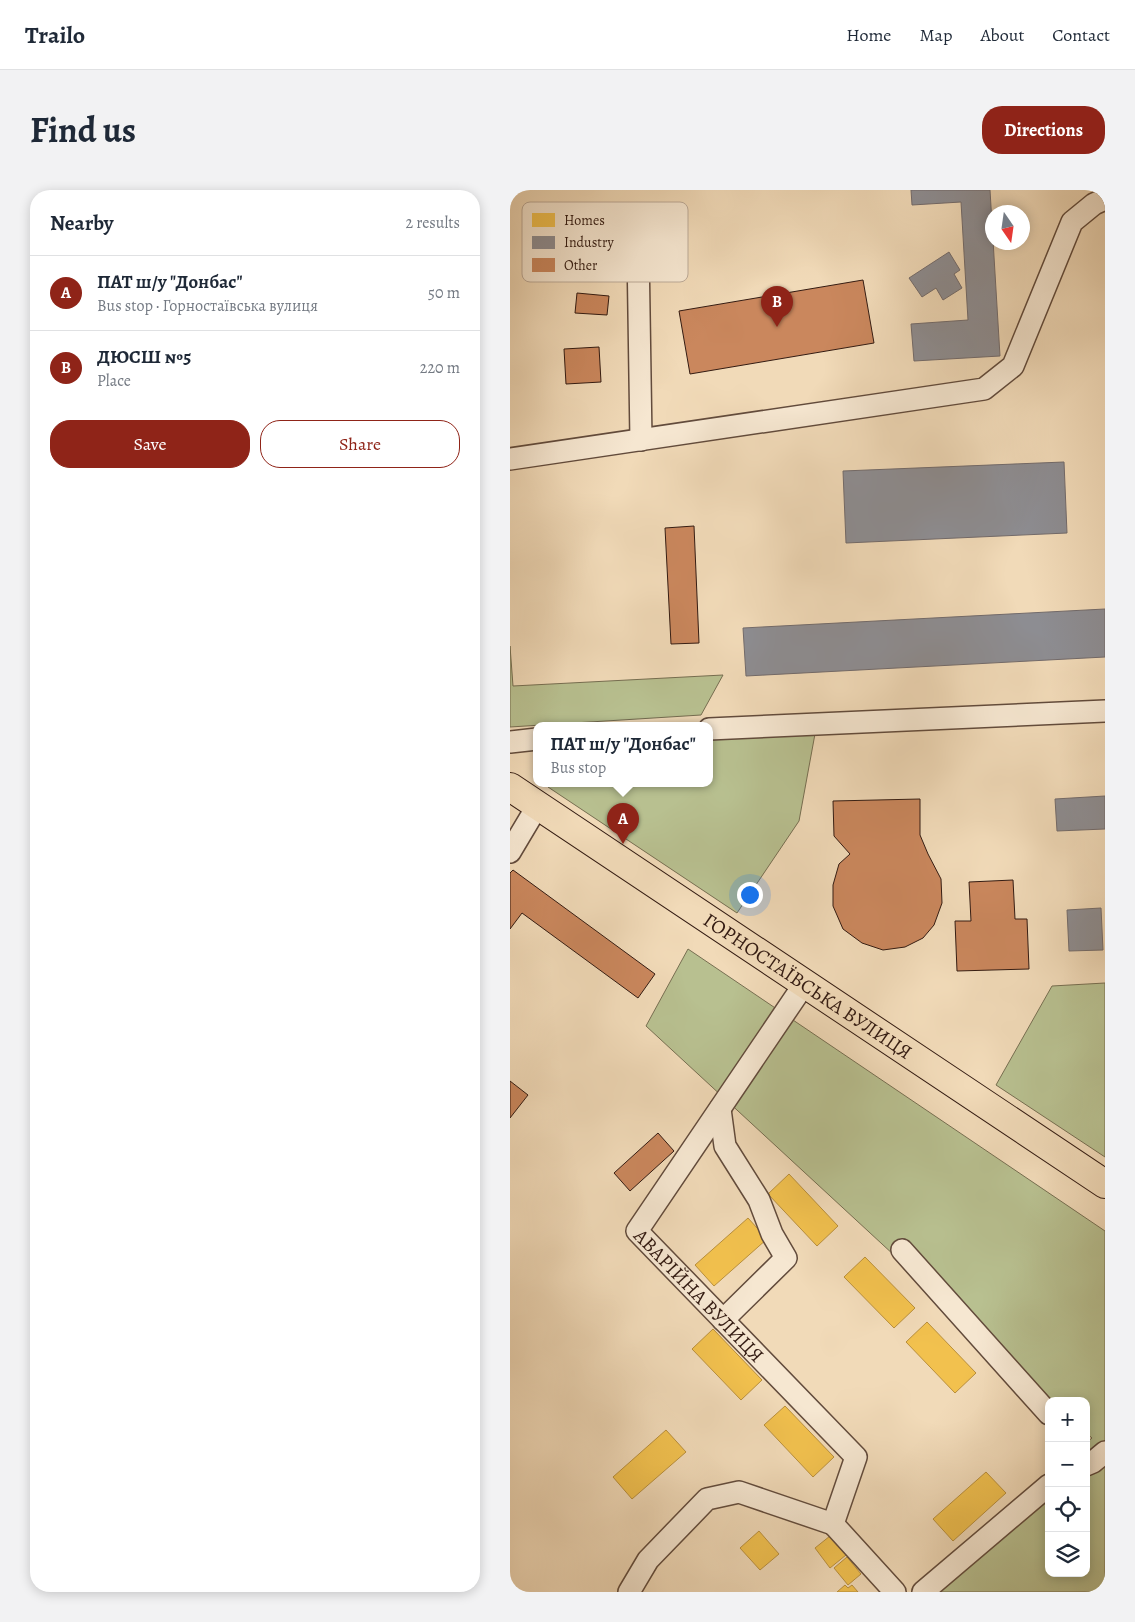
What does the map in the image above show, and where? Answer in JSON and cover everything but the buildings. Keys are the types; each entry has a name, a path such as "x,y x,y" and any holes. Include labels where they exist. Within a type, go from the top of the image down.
{"main road":[{"name":"ГОРНОСТАЇВСЬКА ВУЛИЦЯ","path":"510,787 1105,1184"}],"street":[{"path":"510,459 984,389 1013,366 1072,222 1094,204 1105,198"},
{"path":"639,282 642,440"},
{"path":"713,729 1105,711"},
{"path":"510,742 533,739"},
{"path":"510,852 538,805"},
{"name":"АВАРІЙНА ВУЛИЦЯ","path":"805,983 637,1231 856,1457 833,1524"},
{"path":"720,1109 726,1146 759,1200 772,1234 786,1258 724,1320"},
{"path":"902,1250 1045,1410"},
{"path":"923,1592 1047,1487"},
{"path":"630,1592 648,1560 707,1499 739,1492 833,1524 895,1592"}],"green space":[{"path":"510,646 513,686 723,675 701,715 590,722 533,722 533,726 510,727"},
{"path":"817,723 799,821 737,913 548,787 713,787 713,729"},
{"path":"688,949 1105,1231 1105,1592 918,1592 1045,1480 1045,1577 1090,1577 1090,1440 1092,1438 1090,1436 1090,1397 1048,1397 646,1026"},
{"path":"1105,983 1105,1157 996,1085 1052,986"}],"place":[{"name":"ДЮСШ №5","path":"777,327"},
{"name":"ПАТ ш/у \"Донбас\"","path":"623,844"}]}
